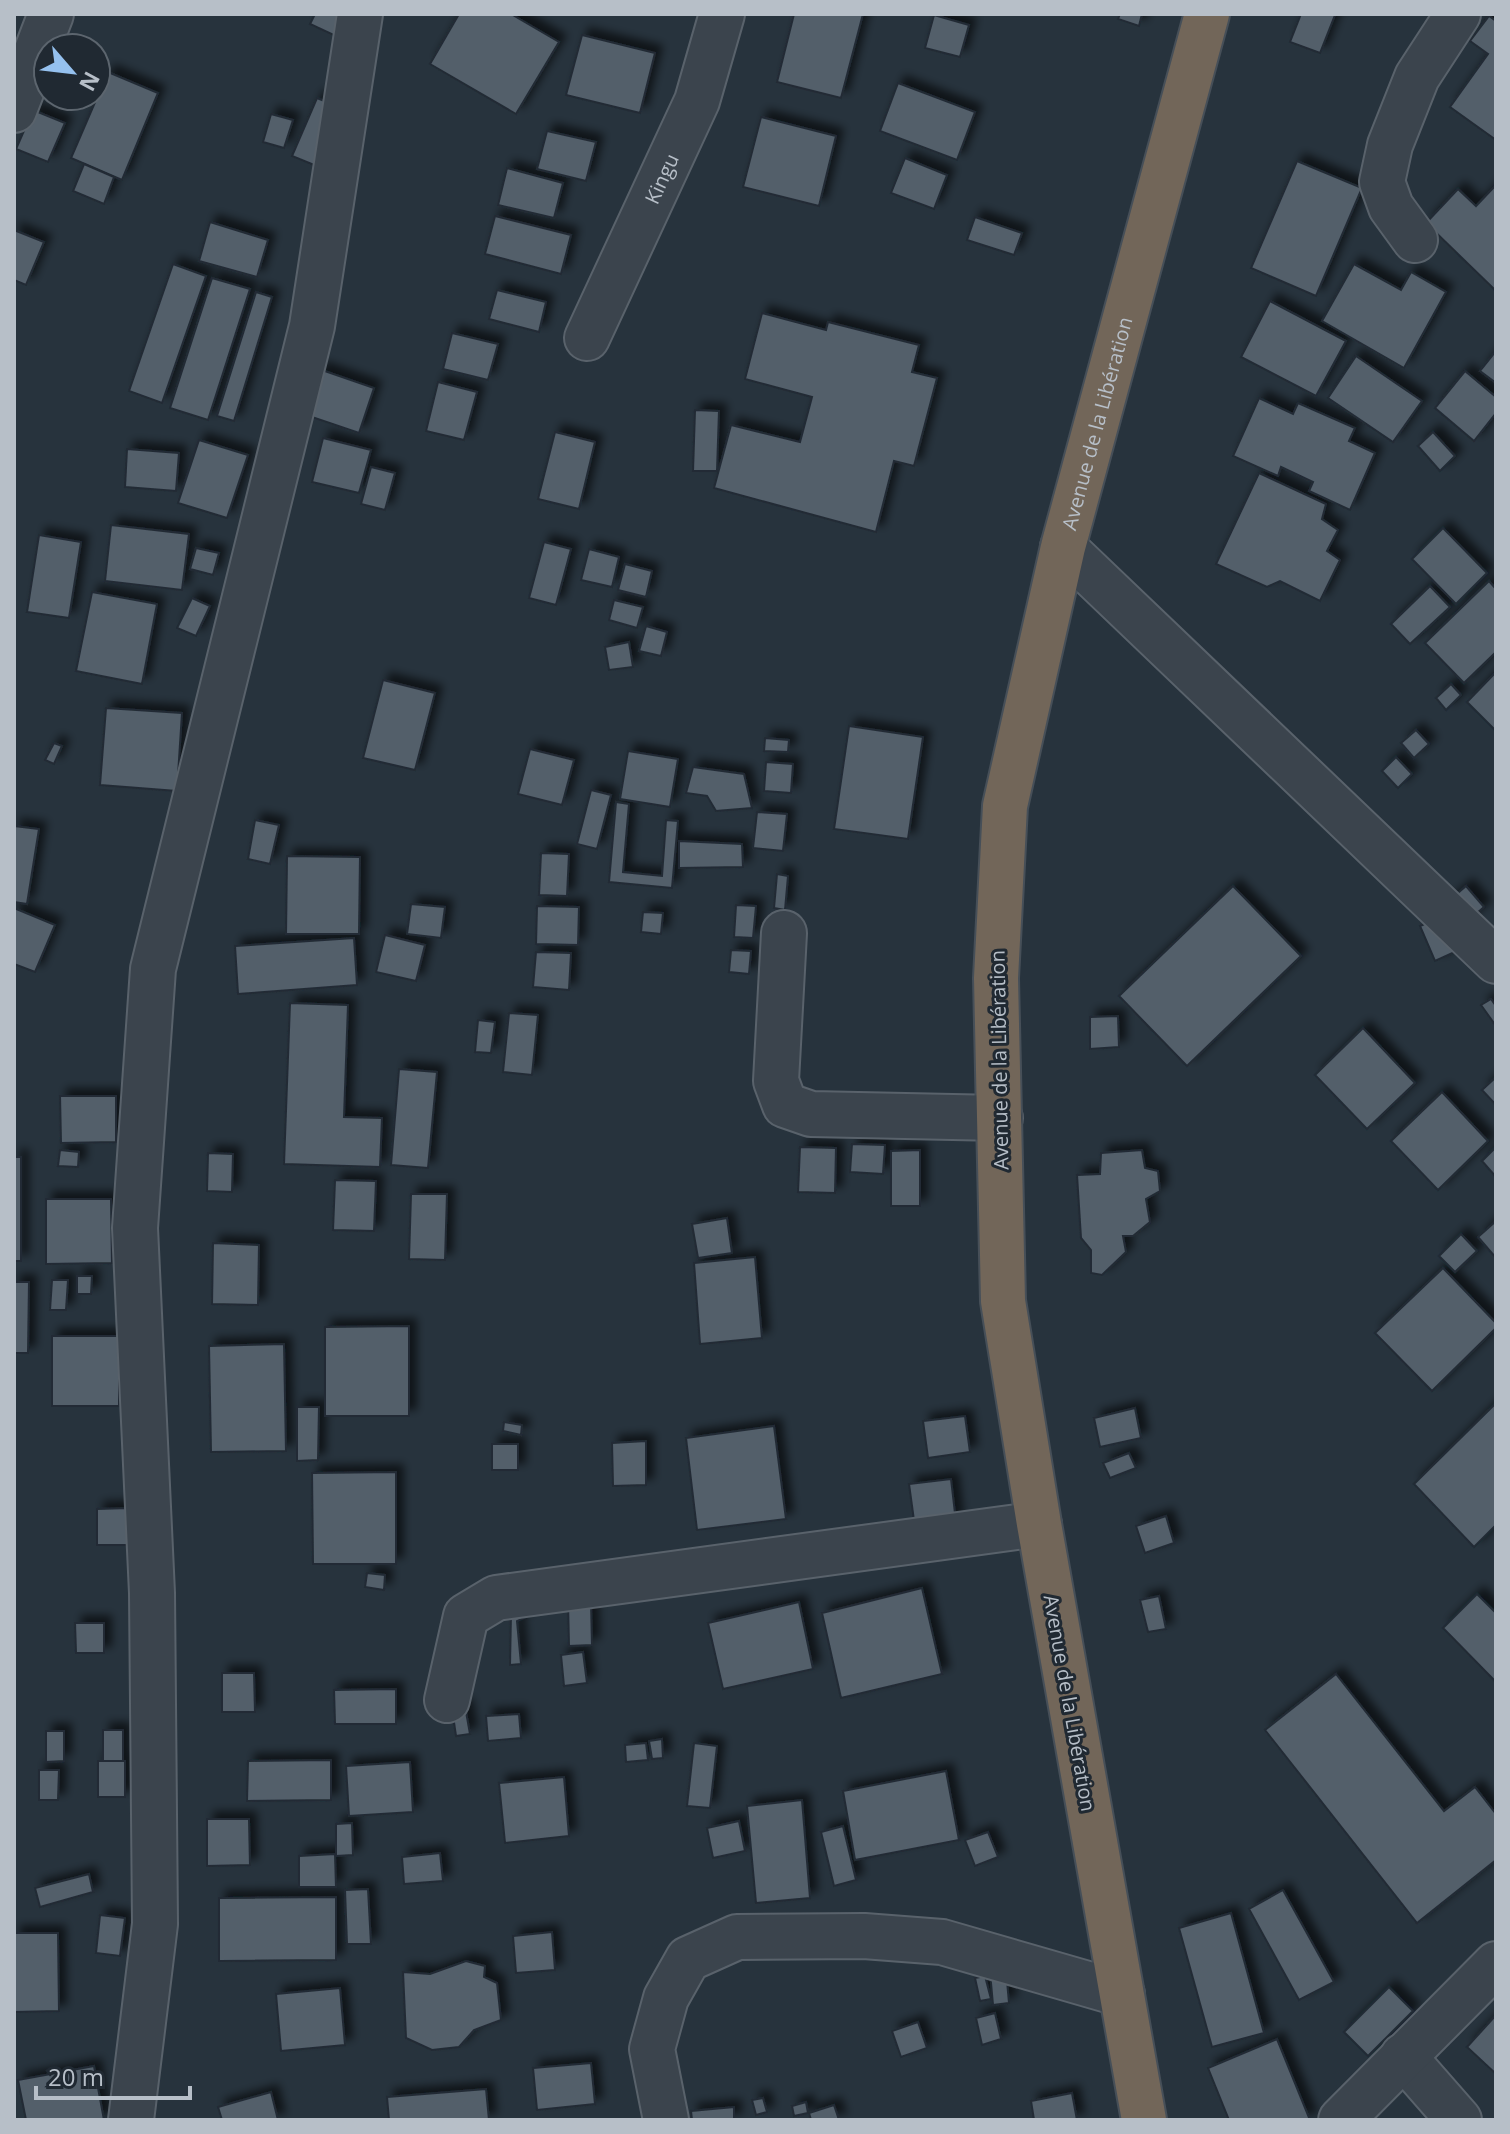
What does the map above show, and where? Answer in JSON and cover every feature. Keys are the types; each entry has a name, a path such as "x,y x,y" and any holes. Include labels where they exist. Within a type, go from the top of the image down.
{"highway":[{"name":"Avenue de la Libération","path":"1144,2120 1003,1301 996,978 1005,806 1063,547 1207,14"}],"street":[{"path":"14,110 51,14"},
{"path":"131,2120 155,1924 152,1593 135,1228 153,969 312,326 360,14"},
{"name":"Kingu","path":"587,338 697,101 722,14"},
{"path":"1415,240 1391,207 1382,182 1390,145 1417,77 1458,14"},
{"path":"1063,547 1496,961"},
{"path":"784,933 776,1081 785,1105 811,1114 1000,1118"},
{"path":"447,1700 466,1616 496,1598 1039,1524"},
{"path":"666,2120 652,2049 666,1998 688,1959 737,1937 864,1936 942,1942 1122,1994"},
{"path":"1341,2120 1496,1964"},
{"path":"1403,2056 1459,2120"}],"building":[{"path":"315,14 351,14 340,38 310,24"},
{"path":"459,14 511,14 559,42 516,114 430,64"},
{"path":"794,14 863,14 841,98 777,82"},
{"path":"1120,14 1142,14 1139,26 1118,19"},
{"path":"1301,14 1335,15 1320,53 1290,42"},
{"path":"934,15 969,25 960,57 925,48"},
{"path":"1489,16 1496,21 1496,140 1450,107 1488,54 1470,41"},
{"path":"582,35 655,53 640,113 566,95"},
{"path":"112,74 158,93 122,180 71,158 91,112 112,112"},
{"path":"898,83 975,112 957,160 880,131"},
{"path":"317,98 344,109 319,167 292,156"},
{"path":"32,112 65,123 48,162 16,149"},
{"path":"271,114 293,120 284,148 263,142"},
{"path":"761,117 836,136 819,206 743,187"},
{"path":"547,131 596,142 586,181 537,169"},
{"path":"905,158 947,175 934,209 891,193"},
{"path":"1297,161 1362,188 1316,296 1251,268"},
{"path":"84,164 114,177 104,204 73,191"},
{"path":"507,168 563,183 554,218 498,205"},
{"path":"1495,186 1496,290 1426,223 1458,189 1476,206"},
{"path":"495,216 571,235 561,274 485,254"},
{"path":"975,217 1022,233 1014,255 967,240"},
{"path":"210,222 268,240 257,277 199,261"},
{"path":"14,230 44,242 26,285 14,280"},
{"path":"173,264 206,276 162,403 129,391"},
{"path":"1354,264 1401,290 1411,272 1446,292 1404,368 1322,321"},
{"path":"212,278 250,289 208,420 170,408"},
{"path":"497,290 546,302 539,332 489,319"},
{"path":"256,292 272,297 234,421 217,416"},
{"path":"1270,301 1346,341 1316,396 1241,357"},
{"path":"762,313 826,330 828,322 919,345 912,372 937,378 914,466 894,461 876,532 714,488 731,425 800,442 812,397 745,379"},
{"path":"452,333 498,344 488,380 443,369"},
{"path":"1496,351 1496,383 1480,371"},
{"path":"1356,356 1422,401 1393,442 1328,398"},
{"path":"319,369 374,388 359,433 303,414"},
{"path":"1465,371 1496,397 1496,413 1474,441 1435,408"},
{"path":"438,382 477,392 464,440 426,431"},
{"path":"1259,398 1293,414 1298,403 1355,428 1349,441 1375,453 1350,510 1309,491 1313,482 1281,467 1278,476 1233,456"},
{"path":"695,410 719,411 717,471 693,471"},
{"path":"555,432 595,442 579,509 538,499"},
{"path":"1433,432 1455,456 1440,471 1418,446"},
{"path":"323,438 371,450 359,493 312,482"},
{"path":"199,440 248,455 227,518 178,503"},
{"path":"127,449 179,453 176,491 125,487"},
{"path":"371,467 395,473 385,510 361,504"},
{"path":"1259,473 1326,504 1322,519 1338,530 1327,551 1340,560 1320,601 1280,581 1267,587 1216,564"},
{"path":"111,525 189,534 182,590 105,581"},
{"path":"1443,528 1487,573 1456,604 1412,559"},
{"path":"39,535 81,542 69,618 27,612"},
{"path":"544,542 571,549 556,605 529,598"},
{"path":"196,548 219,553 213,575 190,569"},
{"path":"589,549 619,557 612,587 581,580"},
{"path":"625,564 652,571 646,597 618,590"},
{"path":"1489,581 1496,589 1496,652 1464,683 1425,643"},
{"path":"1430,586 1450,607 1410,644 1391,624"},
{"path":"92,592 157,604 142,684 76,671"},
{"path":"192,598 210,606 196,636 177,628"},
{"path":"614,600 643,607 637,628 609,620"},
{"path":"646,626 667,632 661,656 639,651"},
{"path":"629,642 633,667 609,670 605,647"},
{"path":"1496,672 1496,731 1467,702"},
{"path":"383,680 435,693 415,770 363,758"},
{"path":"1451,684 1461,695 1446,710 1436,698"},
{"path":"106,708 182,713 177,791 100,785"},
{"path":"849,726 923,737 908,839 834,829"},
{"path":"1416,730 1429,744 1414,758 1401,743"},
{"path":"765,738 789,740 788,752 764,751"},
{"path":"54,743 62,746 54,764 45,760"},
{"path":"530,749 574,760 562,805 518,794"},
{"path":"628,751 678,759 670,807 620,799"},
{"path":"1396,757 1412,774 1398,788 1382,771"},
{"path":"766,762 793,764 791,793 764,791"},
{"path":"693,767 744,774 752,808 716,811 707,796 686,793"},
{"path":"591,790 611,795 597,849 577,844"},
{"path":"616,802 629,804 623,872 662,876 666,820 678,821 672,888 609,882"},
{"path":"757,812 787,814 783,851 753,848"},
{"path":"255,820 279,825 270,864 248,859"},
{"path":"14,826 39,829 27,904 14,902"},
{"path":"679,841 742,844 743,867 679,868"},
{"path":"541,853 569,854 567,896 539,895"},
{"path":"287,856 360,857 359,934 286,934"},
{"path":"777,874 788,876 785,910 774,908"},
{"path":"1233,886 1301,956 1187,1066 1119,996"},
{"path":"1466,886 1484,907 1462,926 1444,905"},
{"path":"411,904 445,907 441,938 407,934"},
{"path":"736,905 756,906 753,938 734,937"},
{"path":"537,906 579,907 578,945 536,944"},
{"path":"14,908 55,925 35,972 14,964"},
{"path":"643,912 663,913 661,934 641,932"},
{"path":"1441,917 1457,951 1435,961 1420,926"},
{"path":"385,935 425,945 416,981 376,972"},
{"path":"354,938 357,985 238,994 235,946"},
{"path":"731,950 751,951 749,974 729,972"},
{"path":"536,952 571,953 569,990 533,987"},
{"path":"1491,999 1496,1006 1496,1026 1481,1005"},
{"path":"290,1003 348,1005 344,1117 382,1118 380,1167 284,1164"},
{"path":"509,1013 538,1015 532,1075 503,1072"},
{"path":"1118,1016 1119,1047 1090,1049 1090,1017"},
{"path":"478,1020 495,1022 491,1053 475,1052"},
{"path":"1363,1028 1415,1083 1367,1129 1315,1075"},
{"path":"399,1069 437,1072 428,1168 391,1165"},
{"path":"1496,1077 1496,1105 1482,1090"},
{"path":"1442,1092 1488,1141 1438,1190 1391,1141"},
{"path":"60,1096 116,1096 116,1142 61,1143"},
{"path":"852,1144 885,1145 883,1174 850,1172"},
{"path":"800,1147 836,1148 835,1193 798,1192"},
{"path":"1496,1147 1496,1177 1482,1161"},
{"path":"60,1150 79,1152 78,1167 58,1166"},
{"path":"920,1150 920,1206 891,1206 891,1151"},
{"path":"1142,1150 1145,1168 1158,1171 1160,1191 1146,1199 1150,1222 1133,1236 1123,1236 1126,1252 1102,1275 1091,1273 1091,1250 1081,1238 1077,1175 1100,1174 1101,1153"},
{"path":"208,1153 233,1154 232,1192 207,1191"},
{"path":"14,1157 21,1157 21,1261 14,1261"},
{"path":"335,1180 376,1181 374,1231 333,1230"},
{"path":"411,1194 447,1194 445,1260 409,1259"},
{"path":"46,1199 111,1199 112,1263 46,1264"},
{"path":"727,1218 732,1253 698,1258 692,1224"},
{"path":"1496,1221 1496,1258 1478,1237"},
{"path":"1461,1234 1477,1251 1455,1272 1439,1256"},
{"path":"213,1243 259,1245 258,1305 212,1304"},
{"path":"755,1257 762,1338 700,1344 694,1263"},
{"path":"1443,1268 1496,1323 1496,1328 1432,1391 1375,1333"},
{"path":"77,1276 92,1276 91,1294 77,1294"},
{"path":"52,1280 68,1280 66,1310 50,1310"},
{"path":"14,1282 29,1282 28,1353 14,1353"},
{"path":"409,1326 409,1416 325,1416 325,1327"},
{"path":"52,1336 119,1336 119,1406 52,1406"},
{"path":"284,1344 286,1451 211,1452 209,1346"},
{"path":"1494,1405 1496,1525 1474,1547 1414,1484"},
{"path":"297,1407 319,1407 318,1460 297,1461"},
{"path":"1135,1408 1141,1438 1100,1447 1094,1418"},
{"path":"965,1416 970,1452 928,1458 923,1421"},
{"path":"504,1422 522,1425 521,1435 503,1431"},
{"path":"774,1426 786,1519 697,1530 686,1438"},
{"path":"646,1441 646,1485 613,1486 612,1443"},
{"path":"492,1444 518,1444 518,1470 492,1470"},
{"path":"1129,1453 1136,1468 1110,1478 1103,1463"},
{"path":"396,1472 396,1564 313,1564 312,1473"},
{"path":"951,1479 956,1522 915,1528 909,1484"},
{"path":"128,1508 128,1545 97,1545 97,1509"},
{"path":"1166,1516 1174,1543 1145,1553 1136,1526"},
{"path":"367,1573 385,1575 384,1590 365,1587"},
{"path":"922,1588 942,1674 841,1698 822,1613"},
{"path":"1477,1594 1496,1613 1494,1680 1443,1628"},
{"path":"1159,1596 1166,1629 1148,1632 1140,1600"},
{"path":"559,1602 517,1621 521,1664 510,1665 511,1612"},
{"path":"591,1602 592,1645 569,1646 568,1603"},
{"path":"799,1602 813,1669 723,1689 708,1623"},
{"path":"75,1623 104,1623 104,1653 76,1653"},
{"path":"583,1652 587,1683 564,1686 561,1655"},
{"path":"222,1673 254,1673 255,1712 222,1712"},
{"path":"1336,1674 1444,1811 1475,1787 1496,1814 1496,1860 1417,1923 1265,1730"},
{"path":"396,1689 396,1724 335,1724 334,1690"},
{"path":"465,1706 470,1734 456,1736 452,1709"},
{"path":"519,1714 521,1738 488,1741 486,1716"},
{"path":"103,1730 123,1730 123,1761 103,1762"},
{"path":"46,1731 64,1731 64,1761 46,1762"},
{"path":"662,1739 663,1758 652,1759 649,1741"},
{"path":"646,1743 648,1760 626,1762 625,1745"},
{"path":"694,1743 717,1746 710,1808 687,1806"},
{"path":"331,1760 331,1800 247,1801 248,1761"},
{"path":"98,1761 125,1761 125,1797 98,1797"},
{"path":"410,1762 413,1812 349,1816 346,1766"},
{"path":"39,1770 59,1770 58,1800 39,1800"},
{"path":"946,1771 959,1840 855,1860 843,1791"},
{"path":"564,1777 569,1836 505,1843 499,1783"},
{"path":"802,1800 810,1898 756,1903 747,1806"},
{"path":"207,1819 249,1819 250,1865 207,1866"},
{"path":"739,1821 745,1851 713,1858 707,1828"},
{"path":"352,1823 353,1855 336,1856 336,1824"},
{"path":"843,1826 856,1880 834,1886 821,1832"},
{"path":"988,1832 998,1857 975,1866 965,1840"},
{"path":"440,1853 443,1881 404,1884 402,1857"},
{"path":"335,1854 336,1887 299,1887 299,1856"},
{"path":"89,1874 93,1892 40,1907 35,1888"},
{"path":"368,1889 371,1944 347,1944 345,1890"},
{"path":"1283,1890 1334,1982 1299,2000 1249,1909"},
{"path":"336,1897 336,1960 219,1961 219,1898"},
{"path":"1231,1913 1264,2033 1212,2047 1179,1928"},
{"path":"100,1915 125,1918 120,1956 96,1953"},
{"path":"552,1932 555,1970 516,1973 513,1936"},
{"path":"14,1933 58,1933 59,2011 14,2012"},
{"path":"466,1961 485,1966 484,1977 497,1983 501,2020 474,2030 459,2047 432,2050 406,2038 403,1972 430,1974"},
{"path":"1006,1970 1009,2003 993,2005 990,1972"},
{"path":"985,1976 991,1999 980,2001 975,1978"},
{"path":"1389,1987 1413,2011 1368,2056 1344,2032"},
{"path":"340,1988 345,2045 281,2051 276,1994"},
{"path":"995,2013 1001,2039 982,2045 976,2018"},
{"path":"1496,2015 1496,2074 1467,2047"},
{"path":"918,2022 927,2048 901,2057 892,2031"},
{"path":"1277,2039 1310,2120 1229,2120 1208,2068"},
{"path":"591,2063 595,2104 537,2110 533,2068"},
{"path":"94,2066 104,2120 26,2120 18,2080"},
{"path":"486,2089 489,2120 389,2120 387,2097"},
{"path":"271,2092 278,2120 222,2120 218,2107"},
{"path":"1072,2093 1077,2120 1034,2120 1031,2101"},
{"path":"763,2098 767,2112 756,2115 752,2100"},
{"path":"806,2102 808,2113 794,2116 792,2106"},
{"path":"834,2105 839,2120 811,2120 809,2113"},
{"path":"734,2107 734,2120 692,2120 691,2111"}]}
